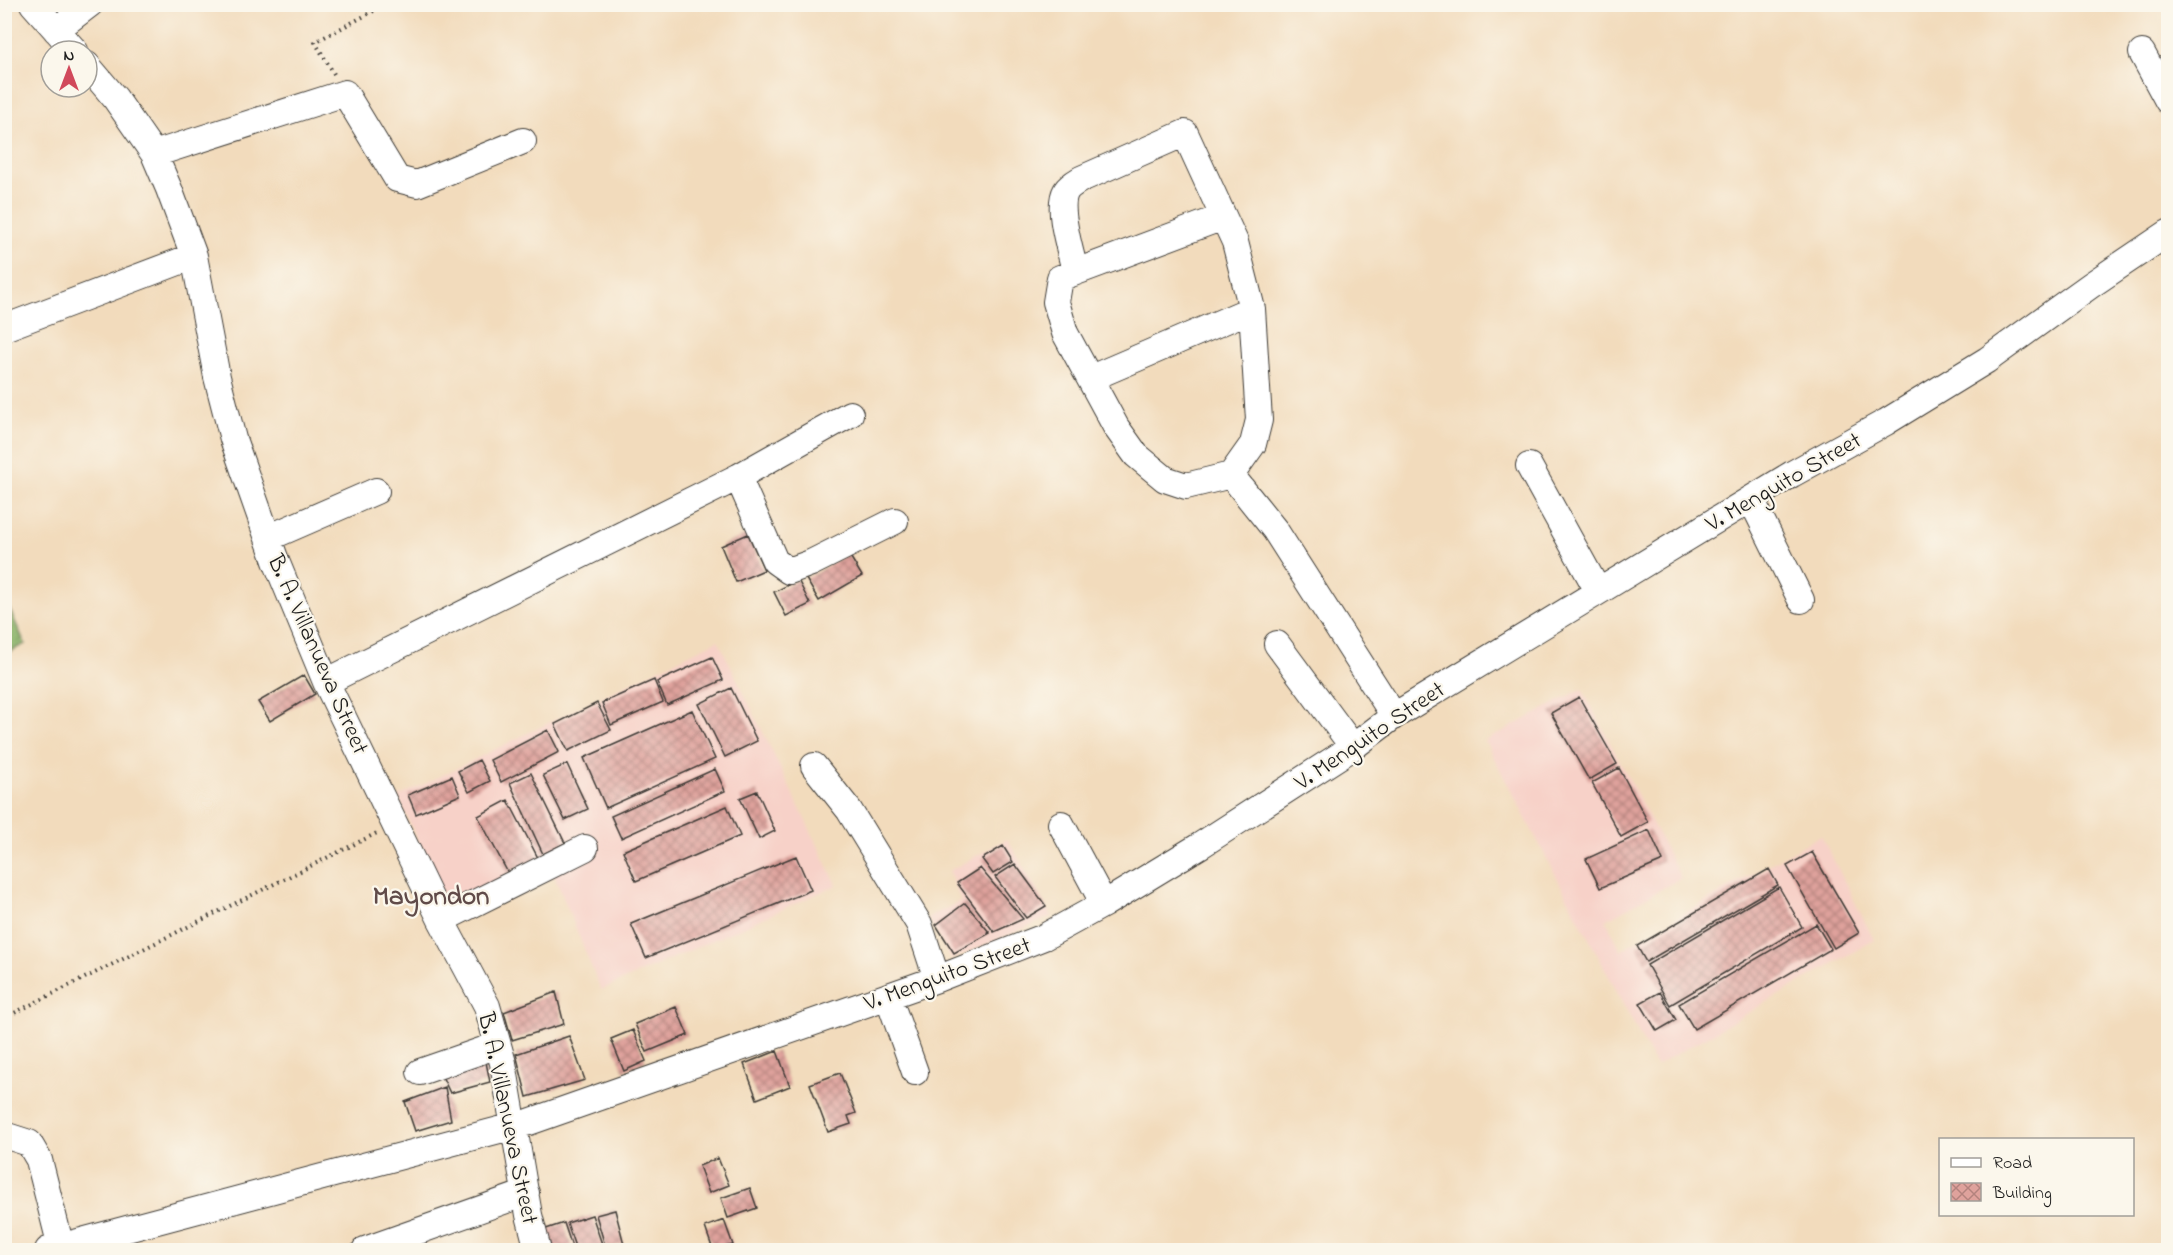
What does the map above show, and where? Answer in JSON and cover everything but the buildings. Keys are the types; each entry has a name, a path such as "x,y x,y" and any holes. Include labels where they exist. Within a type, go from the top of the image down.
{"street":[{"path":"33,4 64,39"},
{"path":"56,30 90,4"},
{"path":"2142,53 2169,101"},
{"name":"B. A. Villanueva Street","path":"99,79 154,154 194,256 217,376 233,439 268,538 326,682 441,920 487,1006 498,1045 538,1251"},
{"path":"154,154 345,93 397,179 417,184 523,141"},
{"path":"1075,271 1065,225 1063,200 1067,189 1081,179 1185,133 1223,217 1239,253 1252,309 1259,420 1253,444 1231,475 1186,486 1165,479 1152,471 1116,428 1065,333 1056,302 1060,278 1223,217"},
{"name":"V. Menguito Street","path":"55,1249 514,1126 937,979 1044,937 1104,904 1353,747 1394,716 1598,591 1987,360 2091,285 2169,233"},
{"path":"7,320 194,256"},
{"path":"1091,378 1252,309"},
{"path":"326,682 738,477 850,414"},
{"path":"1529,466 1598,591"},
{"path":"1231,475 1275,530 1394,716"},
{"path":"738,477 775,561 789,571 811,563 895,521"},
{"path":"268,538 376,492"},
{"path":"1751,499 1801,600"},
{"path":"1277,644 1353,747"},
{"path":"814,766 849,810 919,924 937,979"},
{"path":"1061,824 1104,904"},
{"path":"441,920 585,848"},
{"path":"888,996 915,1072"},
{"path":"420,1072 498,1045"},
{"path":"4,1135 29,1143 39,1160 55,1249"},
{"path":"365,1251 526,1192"}],"path":[{"path":"345,93 315,42 387,4"},
{"path":"4,1018 396,824"}],"shaded area":[{"path":"718,640 837,885 601,990 554,875 454,920 398,797"},
{"path":"1582,689 1681,878 1606,920 1621,950 1821,835 1874,940 1656,1066 1485,741"},
{"path":"1007,839 1052,916 951,960 928,918 961,901 949,871"}],"green space":[{"path":"4,597 25,644 5,654 4,654"}],"district":[{"name":"Mayondon","path":"431,895"}]}
